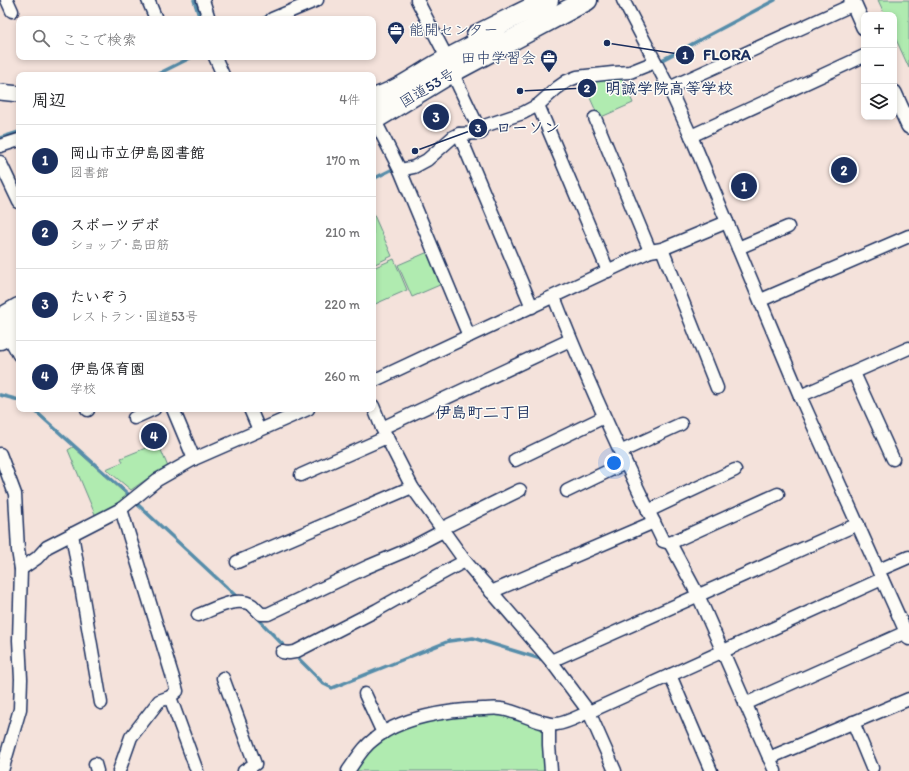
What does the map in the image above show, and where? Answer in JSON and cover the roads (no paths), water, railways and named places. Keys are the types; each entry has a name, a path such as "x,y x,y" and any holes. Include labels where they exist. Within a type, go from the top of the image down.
{"highway":[{"name":"国道53号","path":"376,93 444,52 548,0"},
{"name":"国道53号","path":"376,119 452,72 578,1"},
{"path":"376,98 384,96 466,49 578,1"},
{"path":"7,330 16,314"}],"street":[{"path":"148,0 155,16"},
{"path":"203,0 208,16"},
{"path":"279,16 317,0"},
{"path":"418,0 444,52"},
{"path":"623,0 669,88 691,136 800,396 907,635 745,704"},
{"path":"669,88 853,2 861,20"},
{"path":"691,136 861,57"},
{"path":"216,60 222,72"},
{"path":"478,128 511,118 538,105 557,88 567,81 577,77 613,72 630,72 655,62"},
{"path":"400,170 414,167 428,160 453,137 459,134 481,133 452,72"},
{"path":"0,92 16,94"},
{"path":"897,100 909,126"},
{"path":"538,105 608,271"},
{"path":"595,118 656,250 717,388"},
{"path":"376,124 400,170 469,336"},
{"path":"459,134 532,307"},
{"path":"0,146 16,141"},
{"path":"0,162 16,196"},
{"path":"376,380 608,271 727,222"},
{"path":"738,248 788,227"},
{"path":"761,300 909,236"},
{"path":"554,297 570,340 604,418 663,541 670,543 778,494"},
{"path":"7,330 16,349"},
{"path":"301,475 570,340"},
{"path":"800,396 909,348"},
{"path":"854,373 893,459"},
{"path":"134,418 147,412"},
{"path":"174,412 194,460"},
{"path":"251,412 259,430"},
{"path":"21,568 37,558 47,547 121,509 157,480 194,460 301,412"},
{"path":"375,412 384,433 412,487 465,561 551,660 588,712 615,771"},
{"path":"515,460 604,418"},
{"path":"567,491 622,457 681,424"},
{"path":"0,454 15,494 18,550 21,568 19,640 22,678 20,709 2,771"},
{"path":"648,511 735,470"},
{"path":"237,562 412,487"},
{"path":"198,616 230,603 242,602 251,605 261,614 268,614 367,567 405,551 442,530 520,490"},
{"path":"118,771 131,736 159,701 170,697 177,691 121,509"},
{"path":"491,592 654,522"},
{"path":"551,660 858,524"},
{"path":"72,534 101,703"},
{"path":"670,543 698,596 775,771"},
{"path":"348,771 364,747 374,739 408,721 430,715 467,709 501,709 515,712 549,724 559,724 670,675 881,574 909,557"},
{"path":"282,652 295,652 377,610 439,574 465,561"},
{"path":"670,675 711,771"},
{"path":"223,678 255,764 244,771"},
{"path":"365,694 383,733"},
{"path":"170,697 197,771"},
{"path":"769,758 909,699"},
{"path":"853,722 872,768"},
{"path":"549,724 551,771"}],"waterway":[{"path":"194,0 199,16"},
{"path":"660,61 775,0"},
{"path":"162,72 186,60"},
{"path":"0,138 16,133"},
{"path":"376,178 393,169"},
{"path":"0,395 16,399"},
{"path":"36,412 128,494"},
{"path":"135,502 237,597"},
{"path":"254,615 287,649"},
{"path":"298,658 324,684 332,688 449,641 473,638 544,660"}],"place":[{"name":"FLORA","path":"607,43"},
{"name":"能開センター","path":"396,45"},
{"name":"田中学習会","path":"549,73"},
{"name":"明誠学院高等学校","path":"520,91"},
{"name":"たいぞう","path":"436,117"},
{"name":"ローソン","path":"415,151"},
{"name":"スポーツデポ","path":"844,170"},
{"name":"岡山市立伊島図書館","path":"744,186"},
{"name":"伊島保育園","path":"154,436"}],"district":[{"name":"伊島町二丁目","path":"483,412"}]}
